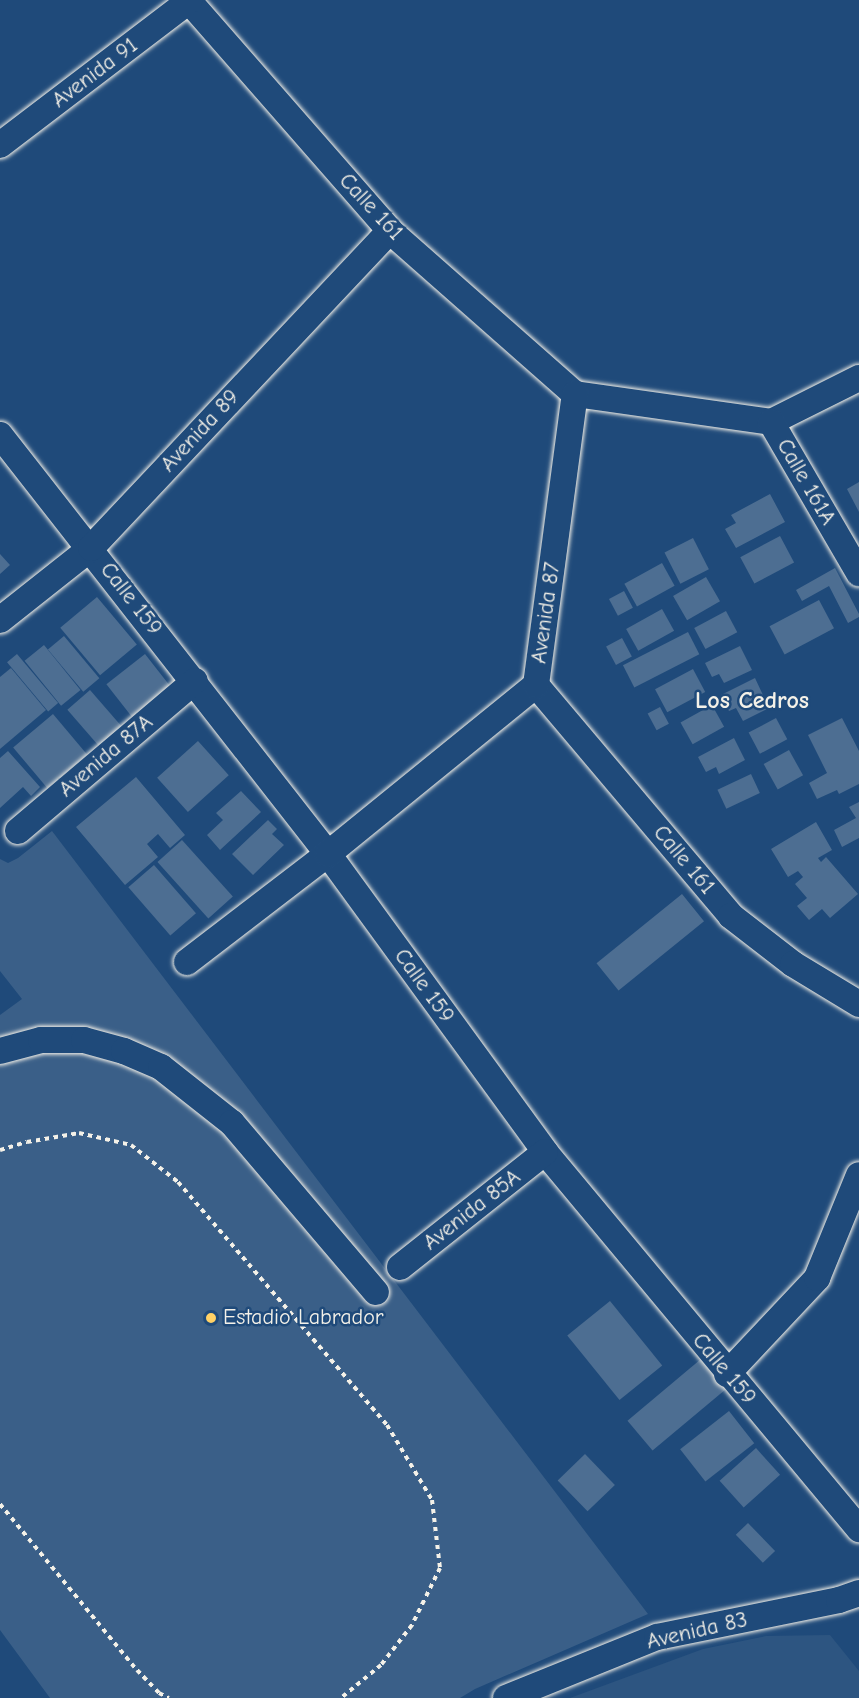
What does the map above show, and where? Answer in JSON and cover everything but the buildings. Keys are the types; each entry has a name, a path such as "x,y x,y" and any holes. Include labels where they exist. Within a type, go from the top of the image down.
{"street":[{"name":"Avenida 91","path":"0,145 188,1"},
{"name":"Calle 161","path":"188,1 390,231 575,394"},
{"name":"Avenida 89","path":"0,620 91,548 390,231"},
{"path":"575,394 771,423 859,378"},
{"name":"Avenida 87","path":"187,962 328,854 536,685 575,394"},
{"name":"Calle 161A","path":"771,423 859,573"},
{"name":"Calle 159","path":"0,435 91,548 328,854 545,1152 727,1374 859,1529"},
{"name":"Avenida 87A","path":"18,831 195,681"},
{"name":"Calle 161","path":"536,685 731,916 793,964 859,1004"},
{"path":"0,1051 41,1040 84,1040 124,1051 161,1067 232,1123 376,1292"},
{"name":"Avenida 85A","path":"400,1267 545,1152"},
{"path":"727,1374 817,1278 859,1175"},
{"name":"Avenida 83","path":"506,1698 657,1637 839,1600 859,1593"}],"path":[{"path":"0,1150 27,1142 79,1133 130,1145 178,1182 387,1425 432,1500 440,1568 412,1625 400,1641 381,1665 341,1698"},
{"path":"0,1504 137,1670 159,1693 169,1698"}],"shaded area":[{"name":"Estadio Labrador","path":"52,831 648,1614 475,1689 460,1698 50,1698 0,1630 0,1015 22,999 0,971 0,859 8,863 18,858"},
{"path":"830,1635 859,1671 859,1698 570,1698 703,1649 766,1636"}],"place":[{"name":"Estadio Labrador","path":"211,1318"}],"district":[{"name":"Los Cedros","path":"752,701"}]}
